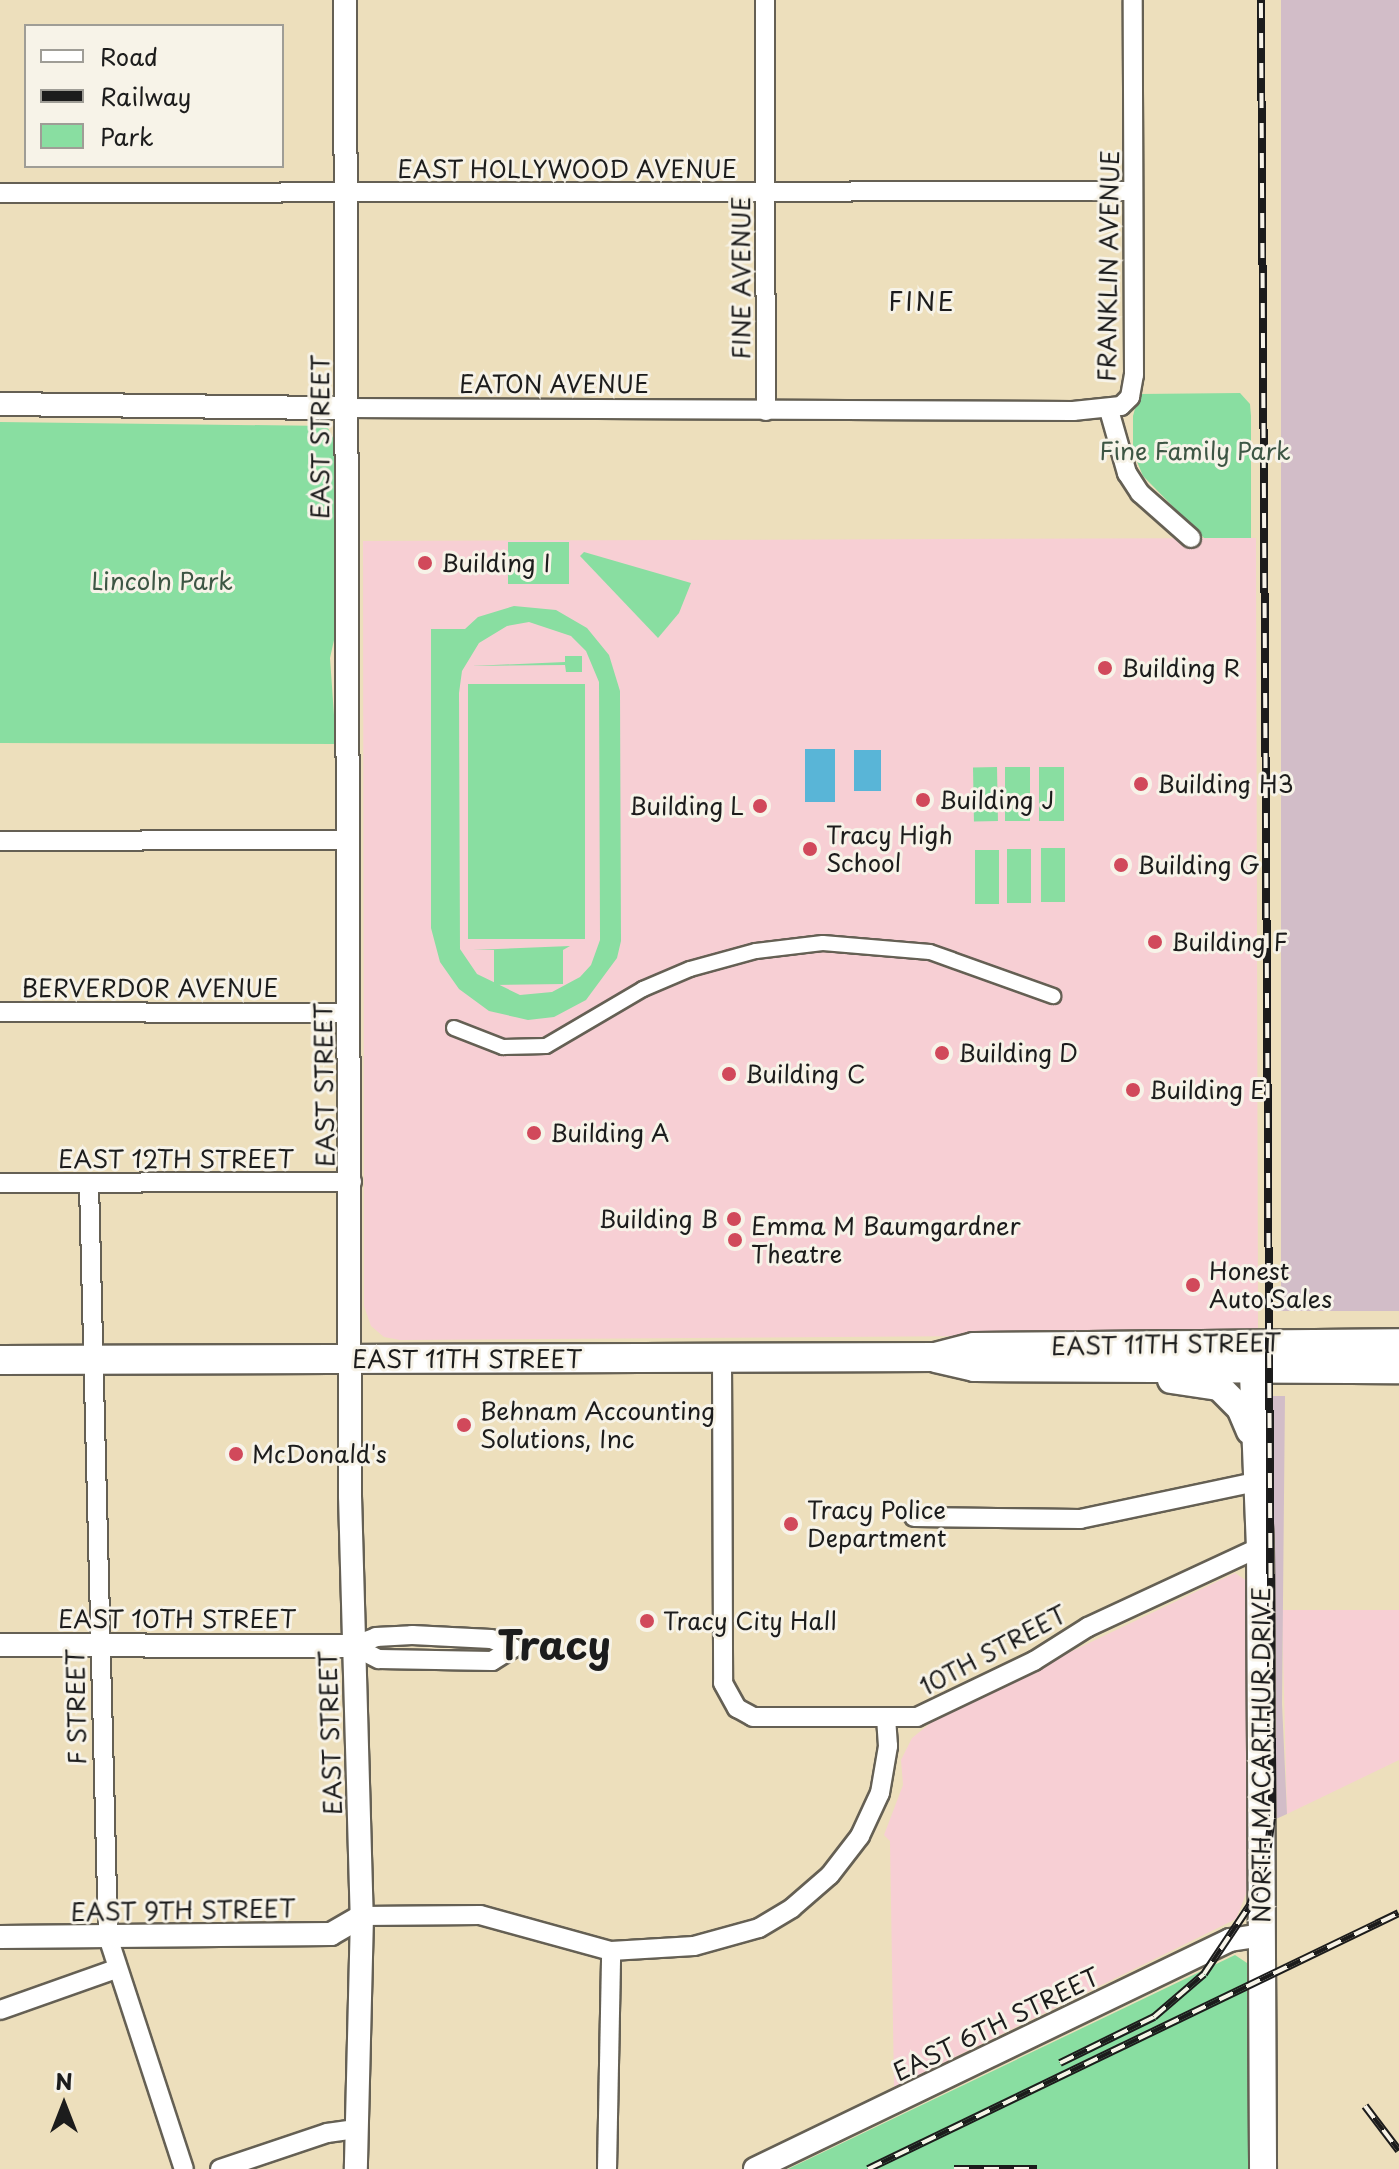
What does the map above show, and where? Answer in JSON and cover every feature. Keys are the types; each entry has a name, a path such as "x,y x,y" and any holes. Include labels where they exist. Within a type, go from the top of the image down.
{"main road":[{"name":"EAST 11TH STREET","path":"935,1357 974,1367 1065,1367 1252,1356 1399,1343"},
{"name":"EAST 11TH STREET","path":"0,1360 935,1357 974,1347 1252,1356 1399,1369"},
{"name":"NORTH MACARTHUR DRIVE","path":"1252,1356 1252,1436 1260,1547 1263,2169"},
{"path":"1065,1367 1105,1379 1209,1383 1228,1393 1252,1436"}],"street":[{"name":"EAST STREET","path":"345,0 348,1013 352,1182 350,1360 353,1646 362,1916 356,2169"},
{"name":"FINE AVENUE","path":"765,0 766,411"},
{"name":"FRANKLIN AVENUE","path":"1133,0 1134,375 1130,397 1109,410 1127,473 1140,493 1191,538"},
{"name":"EAST HOLLYWOOD AVENUE","path":"0,193 1133,191"},
{"name":"EATON AVENUE","path":"0,404 766,411 1109,410"},
{"path":"0,841 348,840"},
{"path":"454,1028 503,1047 546,1046 643,989 690,969 756,951 823,943 939,954 1053,996"},
{"name":"BERVERDOR AVENUE","path":"0,1012 348,1013"},
{"name":"EAST 12TH STREET","path":"0,1183 352,1182"},
{"name":"F STREET","path":"89,1184 98,1645 108,1937 184,2169"},
{"name":"10TH STREET","path":"722,1358 722,1660 728,1698 753,1717 886,1719 936,1710 1088,1627 1260,1547"},
{"path":"914,1517 1080,1519 1256,1482"},
{"name":"EAST 10TH STREET","path":"0,1645 353,1646 376,1637 426,1635 491,1639 513,1648 492,1661 478,1661 379,1659 353,1646"},
{"path":"362,1916 480,1915 611,1951 726,1939 792,1908 830,1875 860,1836 880,1793 888,1746 886,1719"},
{"name":"EAST 9TH STREET","path":"0,1937 331,1934 362,1916"},
{"name":"EAST 6TH STREET","path":"755,2169 1230,1940 1262,1935"},
{"path":"607,2169 611,1951"},
{"path":"0,2010 116,1969"},
{"path":"220,2169 327,2133 356,2129"}],"shaded area":[{"path":"1281,0 1399,0 1399,1311 1281,1311"},
{"name":"Tracy High School","path":"1256,538 1258,1334 400,1340 384,1337 371,1326 364,1306 363,541"},
{"path":"1267,1396 1285,1396 1282,1704 1287,1814 1276,1819 1270,1818"},
{"path":"1235,1573 1247,1581 1248,1889 1236,1919 894,2087 890,1841 884,1835 903,1785 901,1760 912,1738 943,1713"},
{"path":"1282,1610 1399,1610 1399,1760 1287,1814"}],"green space":[{"name":"Fine Family Park","path":"1240,393 1250,404 1251,416 1251,538 1204,538 1143,476 1133,452 1133,416 1139,394"},
{"name":"Lincoln Park","path":"0,422 327,426 335,442 336,631 330,658 336,744 0,743"},
{"path":"508,542 569,542 569,584 508,584"},
{"path":"584,552 691,583 679,613 658,638 580,556"},
{"path":"514,606 556,610 587,628 609,655 620,691 621,941 617,958 586,1000 554,1017 528,1020 489,1011 459,989 440,962 431,928 431,629 465,629 478,617","holes":["529,622 571,636 586,651 599,682 600,940 591,965 580,977 552,992 520,995 477,974 460,949 459,693 462,671 479,643 507,626"]},
{"path":"565,656 582,656 582,672 566,672 565,665 471,666 565,662"},
{"path":"468,684 585,684 585,939 468,939"},
{"path":"973,767 997,767 998,821 974,821"},
{"path":"1005,767 1030,767 1030,821 1005,821"},
{"path":"1039,767 1064,767 1064,821 1039,821"},
{"path":"1041,848 1065,848 1065,902 1041,902"},
{"path":"1007,849 1031,849 1031,903 1007,903"},
{"path":"975,850 999,850 999,904 975,904"},
{"path":"570,946 563,950 563,984 494,985 494,950 473,950"},
{"path":"1235,1955 1247,1963 1249,1974 1250,2169 788,2169"}],"water":[{"path":"805,749 835,749 835,802 805,802"},
{"path":"854,750 881,750 881,791 854,791"}],"railway":[{"path":"1060,2063 1154,2017 1204,1974 1250,1905 1266,1859 1272,1818 1261,0"},
{"path":"868,2169 1399,1913"},
{"path":"1365,2106 1399,2151"},
{"path":"954,2169 1037,2169"}],"place":[{"name":"Building I","path":"425,563"},
{"name":"Building R","path":"1105,668"},
{"name":"Building H3","path":"1141,784"},
{"name":"Building J","path":"923,800"},
{"name":"Building L","path":"760,806"},
{"name":"Tracy High School","path":"810,849"},
{"name":"Building G","path":"1121,865"},
{"name":"Building F","path":"1155,942"},
{"name":"Building D","path":"942,1053"},
{"name":"Building C","path":"729,1074"},
{"name":"Building E","path":"1133,1090"},
{"name":"Building A","path":"534,1133"},
{"name":"Building B","path":"734,1219"},
{"name":"Emma M Baumgardner Theatre","path":"735,1240"},
{"name":"Honest Auto Sales","path":"1193,1285"},
{"name":"Behnam Accounting Solutions, Inc","path":"464,1425"},
{"name":"McDonald's","path":"236,1454"},
{"name":"Tracy Police Department","path":"791,1524"},
{"name":"Tracy City Hall","path":"647,1621"}],"district":[{"name":"FINE","path":"922,301"},
{"name":"Tracy","path":"554,1644"}]}
